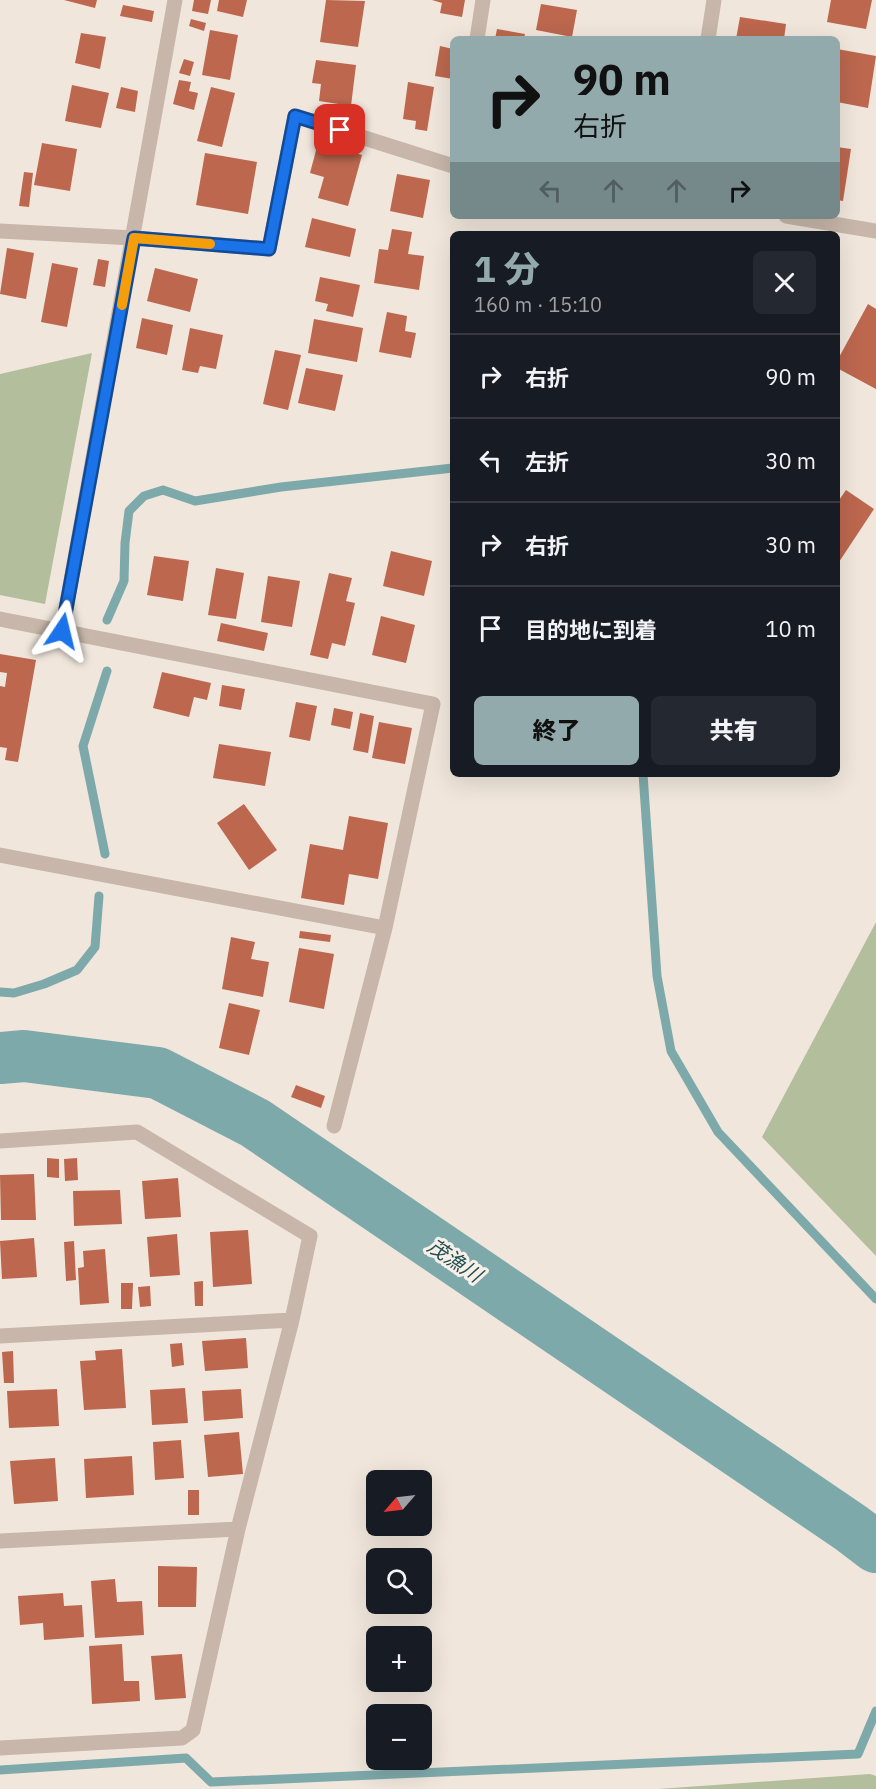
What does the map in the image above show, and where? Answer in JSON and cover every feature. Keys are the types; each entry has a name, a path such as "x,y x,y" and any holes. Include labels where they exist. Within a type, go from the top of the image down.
{"street":[{"path":"62,631 175,0"},
{"path":"477,36 483,0"},
{"path":"708,36 714,0"},
{"path":"0,231 134,238 269,249 295,116 450,165"},
{"path":"804,219 876,231"},
{"path":"0,619 433,704 385,928 334,1126"},
{"path":"0,855 385,928"},
{"path":"0,1141 137,1132 310,1236 292,1320 238,1530 193,1730 182,1738 0,1748"},
{"path":"0,1336 292,1320"},
{"path":"0,1541 238,1530"}],"green space":[{"path":"92,353 45,604 0,595 0,374"},
{"path":"876,922 876,1256 762,1137"},
{"path":"870,1774 876,1776 876,1789 658,1789"}],"building":[{"path":"64,0 97,0 95,8"},
{"path":"194,0 211,0 208,14 192,11"},
{"path":"219,0 247,0 243,17 217,11"},
{"path":"326,0 365,1 358,47 320,42"},
{"path":"432,0 465,0 462,17 440,13 442,3"},
{"path":"831,0 872,0 866,29 827,22"},
{"path":"541,4 577,10 572,36 536,30"},
{"path":"123,5 154,11 152,22 120,16"},
{"path":"740,17 786,24 784,36 737,36"},
{"path":"191,19 206,23 204,31 189,26"},
{"path":"497,29 525,34 525,36 496,36"},
{"path":"210,30 238,35 230,80 202,75"},
{"path":"81,33 106,37 100,69 75,63"},
{"path":"440,46 450,48 450,78 435,76"},
{"path":"840,50 876,56 868,108 840,103"},
{"path":"184,59 194,62 190,76 179,73"},
{"path":"316,60 356,65 351,106 319,101 321,84 312,83"},
{"path":"179,80 191,82 189,91 198,93 194,110 173,104"},
{"path":"408,82 434,87 427,131 415,129 416,121 403,119"},
{"path":"72,85 109,93 101,128 65,121"},
{"path":"121,87 138,91 135,112 116,108"},
{"path":"211,87 235,93 222,147 197,141"},
{"path":"42,143 77,149 70,191 34,185"},
{"path":"318,143 362,155 348,206 318,198 324,177 310,173"},
{"path":"840,147 851,149 843,201 840,200"},
{"path":"205,153 257,162 248,214 196,205"},
{"path":"24,172 33,173 29,207 19,206"},
{"path":"397,174 430,180 423,218 390,211"},
{"path":"312,218 356,229 350,257 305,247"},
{"path":"392,229 412,232 408,254 424,256 419,290 374,283 379,249 388,250"},
{"path":"7,248 34,253 26,299 0,294"},
{"path":"98,259 109,261 105,287 93,285"},
{"path":"52,263 78,268 67,327 41,322"},
{"path":"155,268 198,279 190,312 147,301"},
{"path":"320,277 360,285 353,317 326,311 328,304 315,301"},
{"path":"868,304 876,309 876,389 840,370 840,355"},
{"path":"387,312 407,316 405,331 416,333 411,358 379,352"},
{"path":"142,318 173,325 167,355 136,348"},
{"path":"314,319 363,328 357,362 308,353"},
{"path":"190,328 223,335 216,369 200,366 198,373 182,370"},
{"path":"275,350 301,355 288,410 263,404"},
{"path":"306,368 343,375 335,411 298,403"},
{"path":"846,490 874,509 840,560 840,499"},
{"path":"391,551 432,561 424,596 383,586"},
{"path":"154,556 189,561 183,601 147,595"},
{"path":"216,568 244,573 236,619 208,615"},
{"path":"329,573 352,578 346,601 355,603 345,646 332,643 328,659 310,655"},
{"path":"268,576 300,581 292,627 261,622"},
{"path":"381,616 415,625 406,663 372,655"},
{"path":"221,623 268,633 264,651 217,641"},
{"path":"0,654 36,660 18,762 5,760 7,748 0,747 0,686 5,687 7,673 0,672"},
{"path":"162,672 211,683 207,700 194,697 189,717 153,708"},
{"path":"222,685 245,689 241,710 219,706"},
{"path":"296,702 317,706 310,741 289,737"},
{"path":"334,708 353,712 350,729 331,725"},
{"path":"360,713 374,716 368,753 353,750"},
{"path":"379,722 412,728 405,764 372,758"},
{"path":"219,744 271,752 265,786 213,778"},
{"path":"244,804 277,850 249,870 217,823"},
{"path":"349,816 388,823 378,879 349,874 344,905 301,898 310,844 343,850"},
{"path":"300,931 331,935 330,942 299,938"},
{"path":"231,937 255,942 251,959 269,962 263,997 222,989"},
{"path":"299,948 334,954 324,1009 289,1002"},
{"path":"229,1003 260,1010 249,1055 219,1048"},
{"path":"296,1085 325,1096 321,1108 291,1097"},
{"path":"47,1158 59,1159 59,1178 47,1177"},
{"path":"77,1158 78,1180 65,1181 64,1159"},
{"path":"34,1174 36,1220 1,1220 0,1175"},
{"path":"178,1178 181,1217 145,1219 142,1181"},
{"path":"120,1190 122,1224 74,1226 73,1191"},
{"path":"248,1230 252,1284 213,1287 210,1232"},
{"path":"177,1234 180,1275 150,1277 147,1237"},
{"path":"34,1238 37,1277 2,1279 0,1241"},
{"path":"74,1241 76,1280 66,1281 64,1242"},
{"path":"105,1249 109,1303 80,1305 78,1268 84,1267 83,1251"},
{"path":"203,1281 203,1306 195,1306 194,1282"},
{"path":"121,1283 133,1283 132,1309 121,1309"},
{"path":"150,1286 151,1306 140,1307 138,1287"},
{"path":"246,1338 248,1368 205,1371 202,1341"},
{"path":"182,1343 184,1365 172,1367 170,1344"},
{"path":"122,1349 126,1408 84,1410 80,1361 96,1360 95,1351"},
{"path":"13,1351 14,1383 4,1383 2,1352"},
{"path":"185,1388 188,1423 152,1425 150,1390"},
{"path":"57,1389 59,1426 9,1428 7,1391"},
{"path":"241,1389 243,1418 204,1421 202,1391"},
{"path":"239,1432 243,1474 208,1477 204,1435"},
{"path":"181,1440 184,1478 155,1480 153,1442"},
{"path":"132,1456 134,1495 86,1498 84,1459"},
{"path":"55,1458 58,1501 14,1504 10,1461"},
{"path":"188,1490 199,1490 199,1515 188,1515"},
{"path":"158,1566 197,1567 196,1607 158,1607"},
{"path":"115,1579 117,1602 142,1601 144,1635 95,1638 91,1581"},
{"path":"63,1593 64,1606 82,1605 84,1637 44,1640 43,1623 20,1625 18,1596"},
{"path":"122,1644 124,1681 139,1681 140,1701 92,1704 89,1646"},
{"path":"182,1654 186,1698 155,1700 151,1656"}],"waterway":[{"path":"107,620 124,581 129,511 144,496 163,490 195,501 281,487 450,468"},
{"path":"105,854 83,746 107,671"},
{"path":"643,777 657,976 671,1051 718,1132 876,1299"},
{"path":"0,992 14,993 44,984 77,970 95,947 99,896"},
{"name":"茂漁川","path":"0,1058 24,1056 158,1073 255,1123 876,1547"},
{"path":"0,1770 186,1758 211,1782 858,1754 876,1711"}],"slow traffic":[{"path":"122,305 134,238 210,244"}],"route":[{"path":"62,631 134,238 269,249 295,116 340,130"}]}
